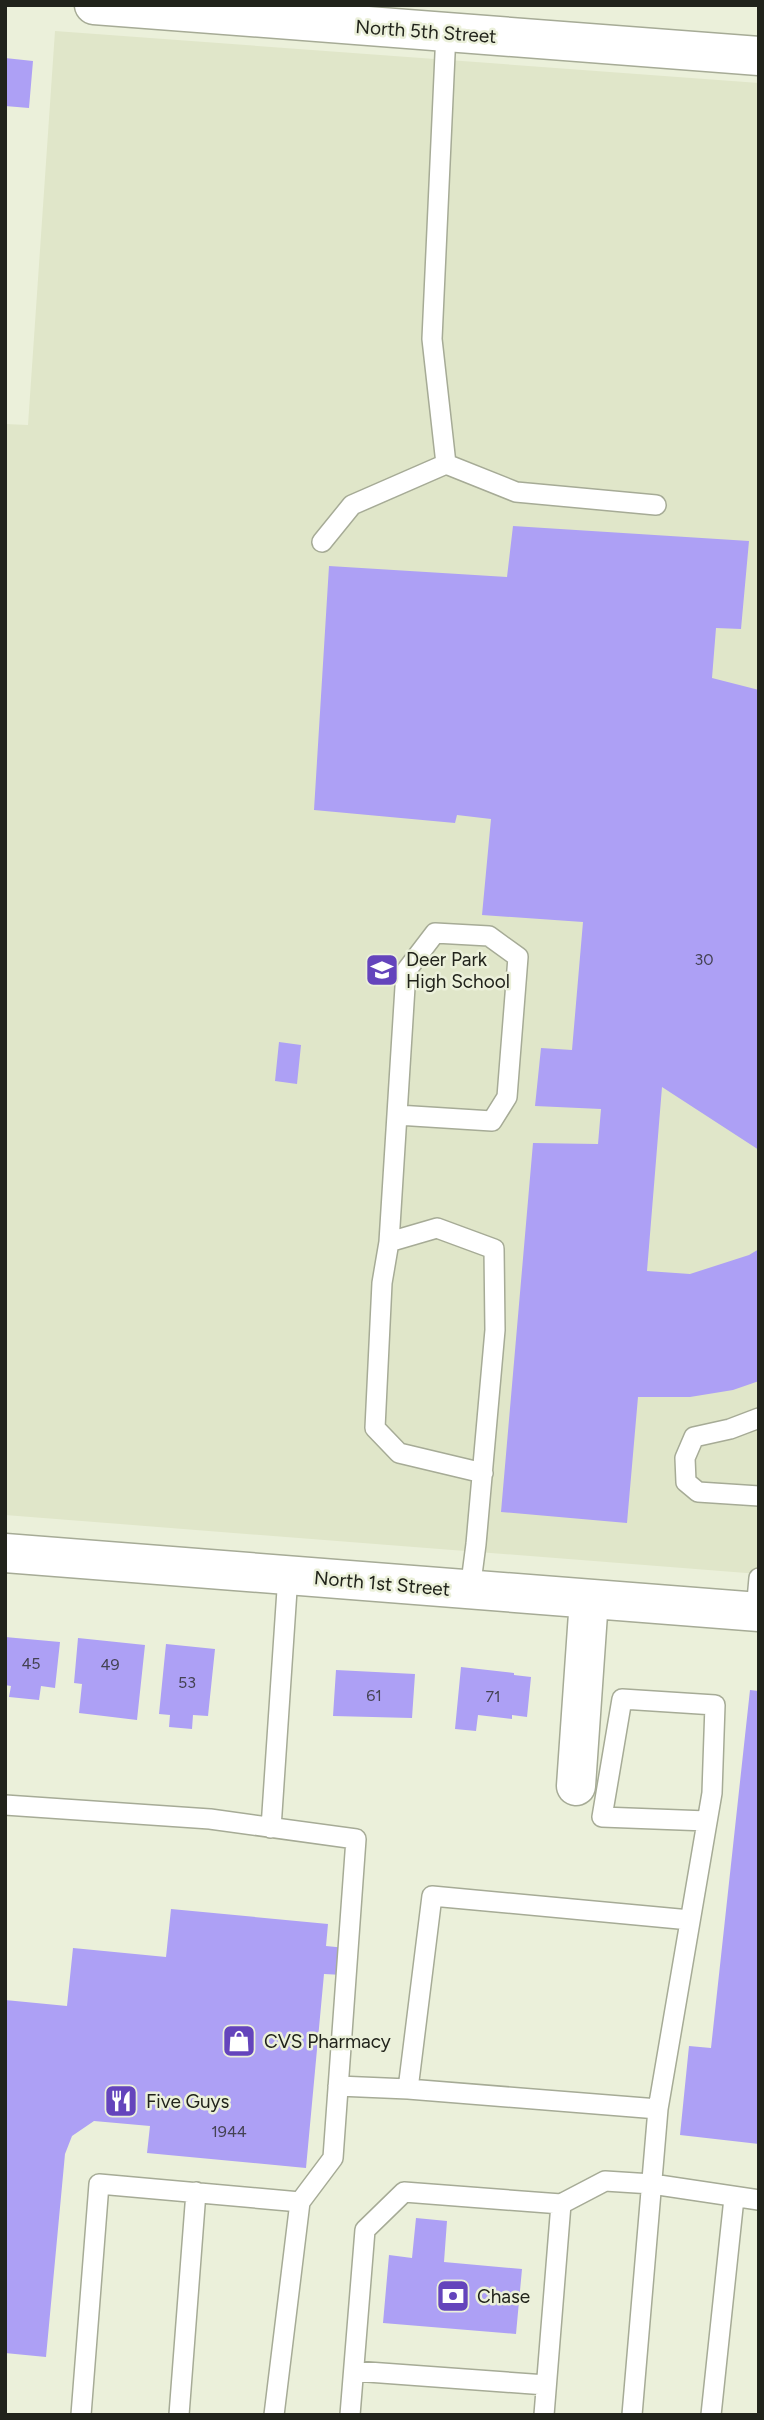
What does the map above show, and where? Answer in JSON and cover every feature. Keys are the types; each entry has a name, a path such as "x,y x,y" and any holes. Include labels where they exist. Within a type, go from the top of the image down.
{"street":[{"name":"North 5th Street","path":"94,5 759,56"},
{"name":"North 1st Street","path":"5,1553 589,1599 758,1600"},
{"path":"576,1786 589,1599"}],"lane":[{"path":"446,32 432,339 446,464"},
{"path":"322,542 352,505 446,464 516,492 656,505"},
{"path":"397,1115 492,1121 507,1097 518,957 489,936 435,933 406,971 389,1242 382,1283 375,1428 400,1453 483,1473"},
{"path":"389,1242 437,1228 494,1249 495,1330 470,1590"},
{"path":"759,1418 730,1429 694,1437 685,1458 686,1482 698,1492 759,1496"},
{"path":"271,1828 288,1576"},
{"path":"632,2415 658,2109 712,1793 715,1705 622,1699 602,1817 707,1821"},
{"path":"5,1806 210,1819 356,1839 332,2158 300,2202 274,2415"},
{"path":"408,2089 432,1896 690,1920"},
{"path":"338,2085 658,2109"},
{"path":"350,2415 365,2230 404,2192 561,2204 605,2181 652,2184 759,2200"},
{"path":"81,2415 99,2184 300,2202"},
{"path":"178,2415 196,2192"},
{"path":"711,2415 734,2198"},
{"path":"544,2415 561,2204"},
{"path":"354,2371 546,2385"}],"shaded area":[{"name":"Deer Park High School","path":"55,31 759,83 759,1574 5,1515 5,424 28,425"}],"building":[{"path":"5,58 33,61 29,108 5,106"},
{"name":"Deer Park High School","path":"513,526 749,541 741,629 716,628 712,678 759,690 759,1150 662,1087 647,1271 690,1274 749,1255 759,1249 759,1381 733,1390 690,1397 638,1397 627,1523 501,1512 533,1143 598,1144 601,1109 535,1106 541,1048 572,1050 583,922 482,915 491,819 457,815 455,823 314,810 329,566 507,577"},
{"path":"279,1042 301,1045 297,1084 275,1081"},
{"path":"5,1637 60,1642 55,1688 41,1686 39,1700 9,1697 11,1686 5,1685"},
{"path":"78,1638 145,1645 137,1720 79,1713 82,1684 74,1683"},
{"path":"166,1644 215,1649 208,1716 193,1715 192,1729 169,1727 170,1715 159,1714"},
{"path":"461,1667 531,1677 527,1717 512,1715 512,1719 478,1715 476,1731 455,1729"},
{"path":"336,1670 415,1674 412,1718 333,1716"},
{"path":"750,1690 759,1691 759,2144 680,2135 689,2046 711,2048"},
{"path":"171,1909 328,1924 326,1946 346,1948 343,1975 324,1974 306,2168 147,2153 150,2126 94,2121 72,2136 65,2154 46,2357 5,2353 5,2000 67,2006 73,1948 166,1957"},
{"name":"Chase","path":"416,2218 447,2221 444,2262 522,2269 516,2334 383,2323 389,2255 412,2258"}],"place":[{"name":"Deer Park High School","path":"382,970"},
{"name":"CVS Pharmacy","path":"239,2041"},
{"name":"Five Guys","path":"121,2101"},
{"name":"Chase","path":"453,2296"}]}
